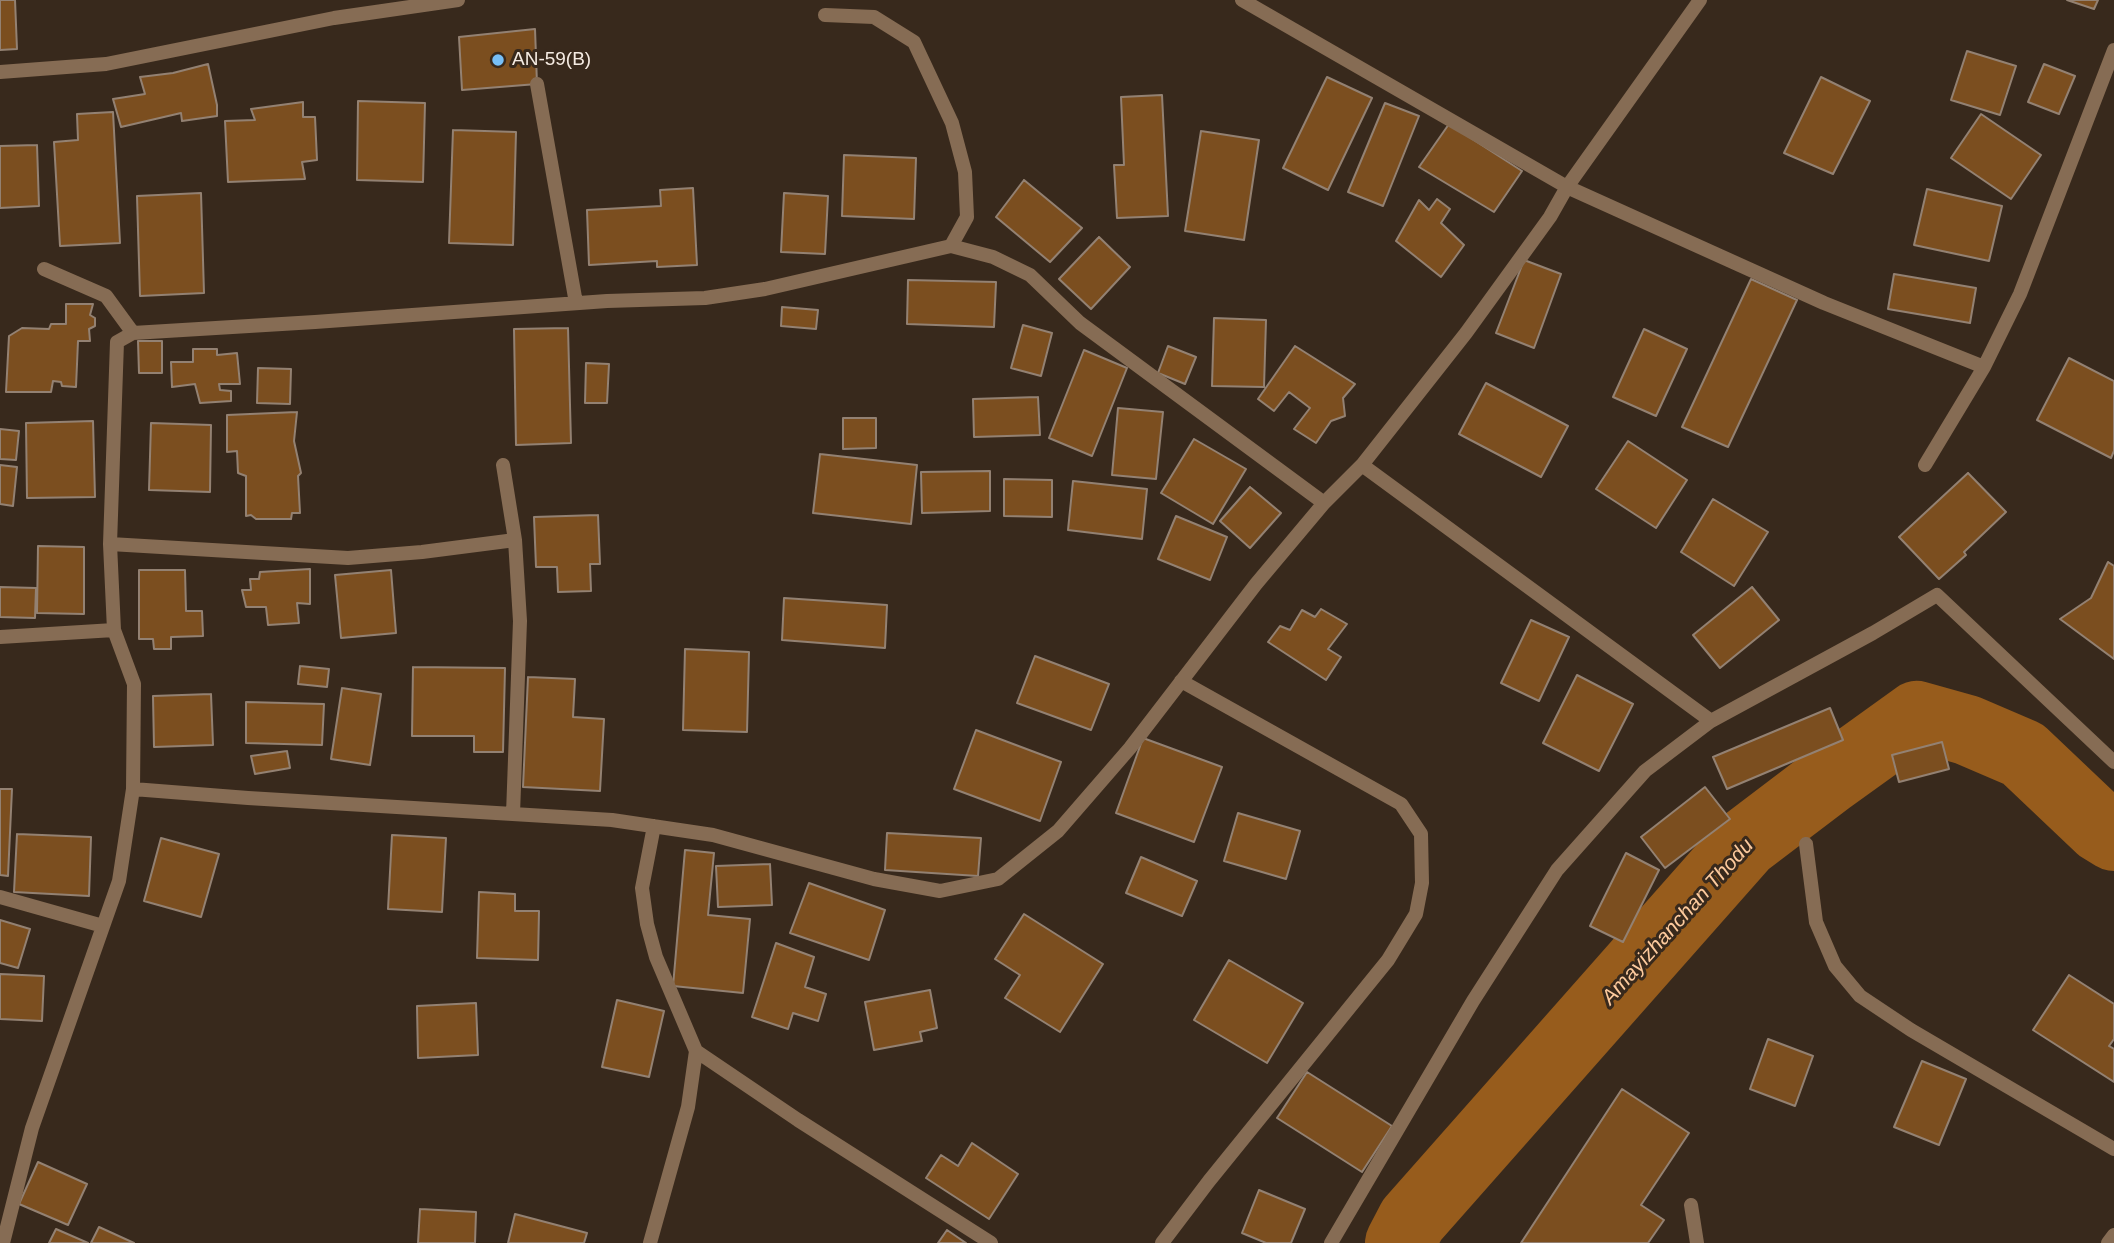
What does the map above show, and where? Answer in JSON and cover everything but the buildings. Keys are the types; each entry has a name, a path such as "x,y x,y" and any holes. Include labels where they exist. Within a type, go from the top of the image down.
{"street":[{"path":"0,72 106,64 393,4 458,0"},
{"path":"1242,0 1567,187 1824,303 1984,367"},
{"path":"133,789 248,799 612,820 713,835 874,879 940,891 998,879 1058,831 1130,748 1256,584 1324,503 1362,466 1466,333 1700,0"},
{"path":"825,15 874,16 914,42 953,123 965,172 967,217 951,247"},
{"path":"1925,465 1984,367 2020,294 2114,50"},
{"path":"537,84 576,303"},
{"path":"2,1241 32,1128 119,881 133,789 134,684 114,630 110,544 117,342 133,333 576,303 705,298 765,289 951,247 993,257 1030,275 1080,323 1324,503"},
{"path":"44,268 106,296 133,333"},
{"path":"503,465 515,540 520,621 513,814"},
{"path":"1362,466 1711,721"},
{"path":"110,544 348,558 515,540"},
{"path":"1331,1243 1473,1001 1557,870 1645,771 1711,721 1841,651 1937,595 2114,762"},
{"path":"0,637 114,630"},
{"path":"1162,1243 1388,960 1416,914 1422,883 1421,834 1401,804 1181,681"},
{"path":"650,1243 688,1107 696,1051 656,957 647,924 642,888 654,826"},
{"path":"1806,844 1816,922 1835,966 1860,996 1911,1030 2114,1149"},
{"path":"0,897 103,926"},
{"path":"696,1051 798,1120 991,1243"},
{"path":"1691,1205 1698,1243"},
{"path":"2108,1243 2114,1235"}],"waterway":[{"name":"Amayizhanchan Thodu","path":"1400,1243 1412,1220 1745,843 1917,716 1967,730 2023,754 2101,828 2114,836"}],"place":[{"name":"AN-59(B)","path":"498,60"}]}
